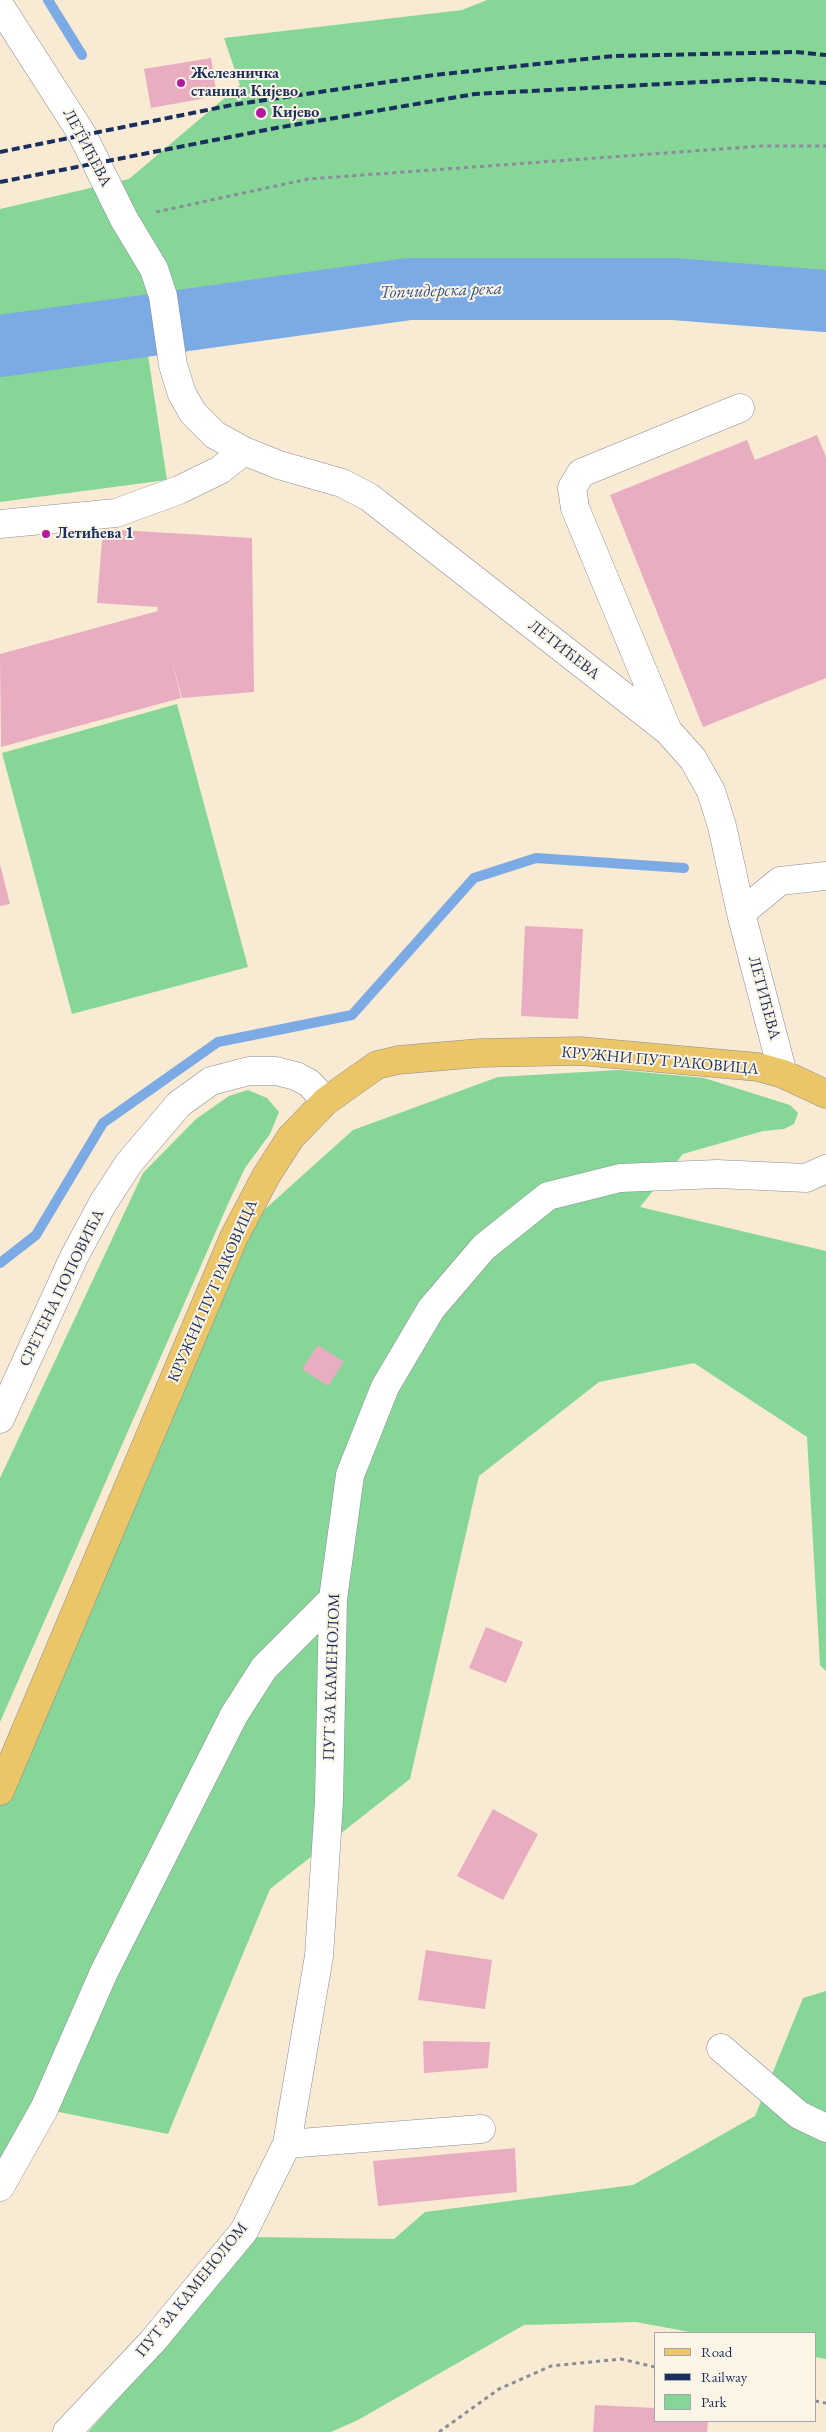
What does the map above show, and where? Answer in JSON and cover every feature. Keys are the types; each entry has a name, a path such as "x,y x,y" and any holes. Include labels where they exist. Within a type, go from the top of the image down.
{"main road":[{"name":"КРУЖНИ ПУТ РАКОВИЦА","path":"0,1791 234,1237 266,1176 291,1137 326,1100 377,1065 398,1060 480,1053 580,1051 758,1068 783,1074 826,1094"}],"street":[{"name":"ЛЕТИЋЕВА","path":"0,6 82,134 124,219 154,269 163,296 173,365 182,394 193,413 215,435 244,451 279,465 342,483 369,497 668,731 694,759 711,791 722,826 741,913 783,1074"},
{"path":"668,731 575,508 572,488 581,473 740,408"},
{"path":"0,524 116,513 179,490 220,470 244,451"},
{"path":"741,913 780,881 826,876"},
{"name":"СРЕТЕНА ПОПОВИЋА","path":"0,1419 74,1256 103,1203 129,1163 179,1104 211,1081 248,1072 267,1071 296,1076 309,1083 326,1100"},
{"name":"ПУТ ЗА КАМЕНОЛОМ","path":"67,2432 152,2342 244,2231 287,2144 319,1956 329,1801 333,1599 350,1475 385,1387 431,1309 484,1247 548,1196 620,1178 717,1174 806,1178 826,1169"},
{"path":"0,2186 44,2109 104,1972 234,1715 264,1668 333,1599"},
{"path":"721,2048 799,2115 826,2128"},
{"path":"287,2144 481,2128"}],"path":[{"path":"124,219 308,178 762,146 826,146"},
{"path":"439,2432 499,2389 551,2366 620,2359 654,2367"}],"green space":[{"path":"487,0 826,0 826,291 521,267 224,303 142,316 167,480 0,502 0,209 129,179 240,85 224,38 462,10"},
{"path":"177,704 248,967 72,1014 2,753"},
{"path":"619,1070 704,1078 790,1105 798,1113 794,1124 784,1129 763,1131 683,1154 640,1207 826,1251 826,1671 820,1665 807,1437 694,1363 599,1382 479,1476 410,1779 270,1889 168,2134 44,2109 0,2183 0,1791 234,1237 353,1130 498,1077"},
{"path":"248,1090 267,1098 279,1112 270,1134 245,1168 228,1204 0,1722 0,1478 143,1173 196,1119 229,1096"},
{"path":"826,1991 826,2359 816,2357 816,2332 690,2332 636,2322 524,2325 358,2420 331,2432 88,2432 178,2332 251,2237 394,2239 425,2212 633,2185 755,2116 803,1998"}],"building":[{"name":"Железничка станица Кијево","path":"211,58 217,96 151,108 144,69"},
{"path":"817,435 826,457 826,678 703,727 610,495 747,440 755,460"},
{"path":"103,529 252,538 254,692 182,698 171,657 181,698 1,747 0,654 158,611 157,607 97,603"},
{"path":"0,864 10,904 0,906"},
{"path":"525,926 583,929 578,1019 521,1016"},
{"path":"318,1345 344,1362 328,1386 302,1369"},
{"path":"486,1627 523,1642 506,1683 469,1668"},
{"path":"493,1809 538,1834 503,1900 457,1876"},
{"path":"426,1950 492,1960 485,2009 418,2000"},
{"path":"423,2041 490,2042 488,2068 424,2073"},
{"path":"515,2148 517,2192 378,2206 373,2161"},
{"path":"595,2405 654,2408 654,2422 708,2422 707,2432 593,2432"}],"waterway":[{"path":"48,0 82,55"},
{"name":"Топчидерска река","path":"0,346 409,289 674,289 826,301"},
{"path":"0,1263 36,1235 103,1123 218,1042 352,1015 474,878 536,858 684,868"}],"railway":[{"path":"0,152 232,105 434,75 614,56 796,52 826,55"},
{"path":"0,182 276,128 475,94 757,79 826,83"}],"place":[{"name":"Железничка станица Кијево","path":"181,83"},
{"name":"Кијево","path":"261,113"},
{"name":"Летићева 1","path":"46,534"}]}
